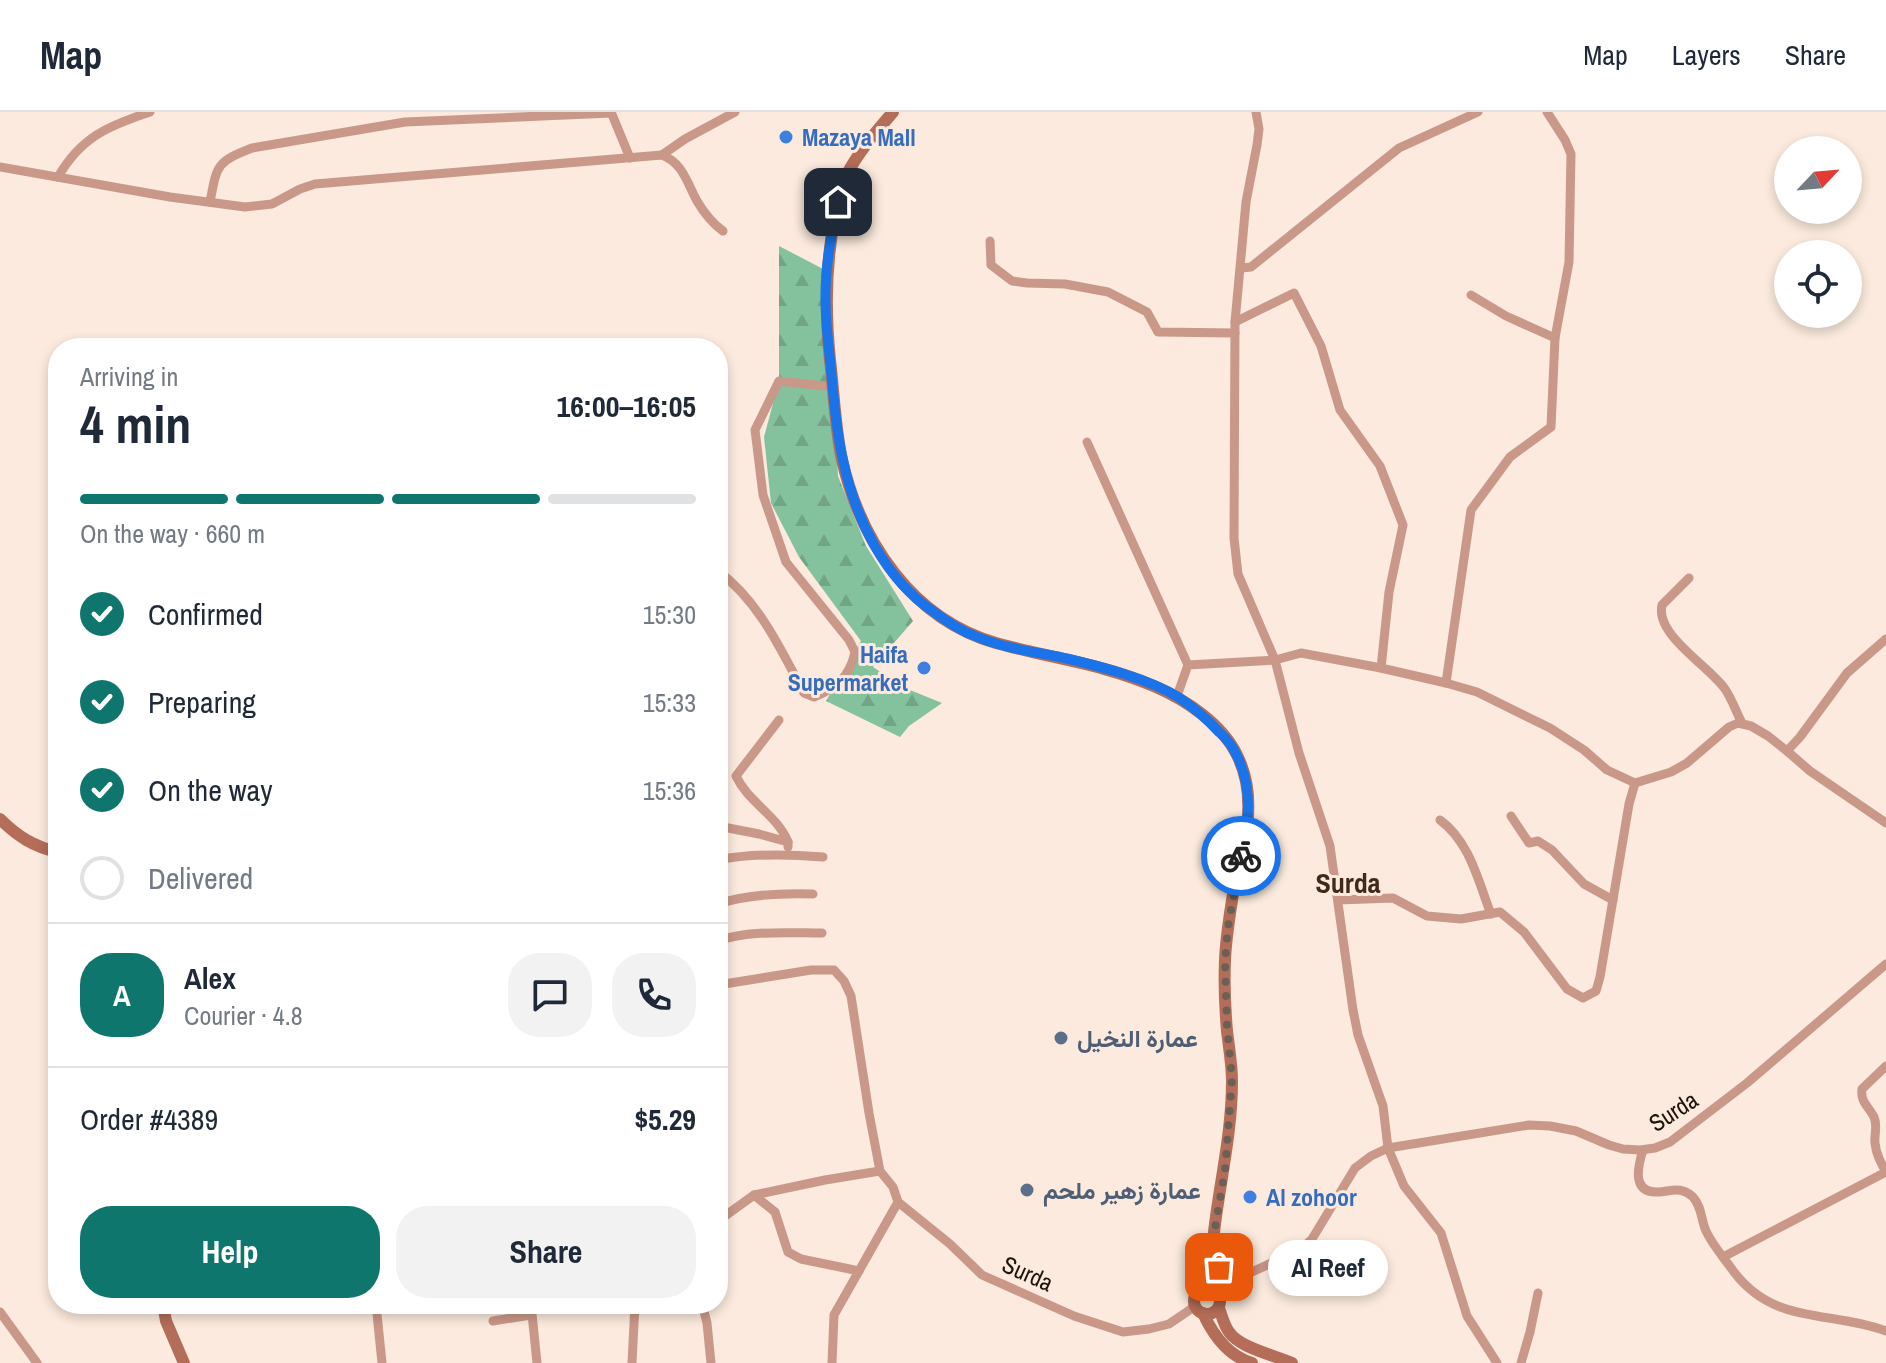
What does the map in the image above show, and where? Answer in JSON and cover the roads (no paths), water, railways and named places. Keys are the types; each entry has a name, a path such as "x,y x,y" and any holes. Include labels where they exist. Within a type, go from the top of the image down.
{"main road":[{"path":"893,112 861,151 845,178 838,202 826,279 826,318 842,460 870,537 909,592 932,611 973,636 1110,670 1177,696 1226,739 1237,756 1248,792 1248,824 1233,897 1225,961 1232,1079 1225,1170 1197,1305 1217,1340 1244,1361 1252,1363"},
{"path":"0,819 26,841 48,849"},
{"path":"1215,1228 1217,1299 1227,1330 1234,1338 1292,1363"},
{"path":"1197,1305 1202,1289 1217,1299"},
{"path":"1197,1305 1206,1315 1214,1312 1217,1299"},
{"path":"165,1314 184,1363"}],"street":[{"path":"58,177 69,159 95,134 150,112"},
{"path":"0,167 210,202 258,207 272,204 315,184 662,155 735,112"},
{"path":"1256,112 1258,137 1246,202 1235,322 1234,538 1238,574 1275,660 1299,753 1330,846 1358,1035 1383,1106 1388,1148 1404,1186 1441,1233 1467,1316 1497,1363"},
{"path":"1241,268 1251,267 1399,148 1478,112"},
{"path":"1446,683 1471,510 1510,457 1551,427 1555,338 1569,262 1571,154 1547,112"},
{"path":"210,202 215,175 220,164 229,157 252,148 405,122 611,113 630,158"},
{"path":"662,155 677,163 698,204 723,231"},
{"path":"990,241 991,265 1012,281 1065,284 1108,292 1147,312 1158,332 1235,333"},
{"path":"1235,322 1294,293 1321,346 1340,410 1380,466 1403,525 1389,592 1381,668"},
{"path":"1471,295 1506,316 1555,338"},
{"path":"728,580 743,594 770,630 804,693 814,697 827,691 852,666 855,652 849,640 786,562 763,495 755,430 779,381 833,387"},
{"path":"1087,442 1188,665 1177,696"},
{"path":"1689,578 1660,608 1662,620 1676,640 1725,689 1742,723"},
{"path":"1787,751 1847,673 1886,639"},
{"path":"1188,665 1275,660 1301,653 1446,683 1477,692 1550,728 1584,750 1607,770 1635,783 1671,772 1687,763 1729,727 1742,723 1768,736 1810,771 1886,823"},
{"path":"779,720 736,776 741,787 782,830 788,842 785,853"},
{"path":"1338,900 1393,898 1427,916 1461,919 1500,912 1524,932 1567,989 1583,998 1596,991 1600,977 1635,783"},
{"path":"1511,816 1529,843 1538,841 1552,850 1584,884 1613,900"},
{"path":"1440,820 1449,826 1467,850 1491,914"},
{"path":"728,828 788,842"},
{"path":"728,858 785,853 823,857"},
{"path":"728,900 784,893 813,894"},
{"path":"728,938 822,933"},
{"name":"Surda","path":"1217,1299 1236,1276 1307,1245 1355,1168 1388,1148 1529,1125 1576,1131 1623,1149 1643,1150 1670,1142 1747,1083 1886,964"},
{"name":"Surda","path":"728,983 811,970 834,970 844,981 851,996 880,1171 893,1187 898,1202 950,1244 982,1275 1074,1316 1123,1332 1169,1324 1197,1305"},
{"path":"1723,1257 1886,1172 1877,1154 1875,1119 1861,1094 1862,1089 1886,1066"},
{"path":"1643,1150 1637,1166 1639,1182 1648,1191 1678,1189 1691,1196 1700,1210 1706,1231 1723,1257 1763,1300 1774,1306 1886,1331"},
{"path":"728,1214 754,1195 880,1171"},
{"path":"754,1195 775,1212 788,1252 801,1259 859,1271"},
{"path":"832,1363 834,1315 898,1202"},
{"path":"1214,1258 1219,1267 1236,1276"},
{"path":"1521,1363 1538,1293"},
{"path":"0,1312 37,1363"},
{"path":"377,1314 382,1363"},
{"path":"493,1321 515,1314"},
{"path":"532,1314 537,1363"},
{"path":"632,1363 634,1314"},
{"path":"705,1314 711,1363"}],"place":[{"name":"Mazaya Mall","path":"786,137"},
{"name":"Haifa Supermarket","path":"924,668"},
{"name":"عمارة النخيل","path":"1061,1038"},
{"name":"عمارة زهير ملحم","path":"1027,1190"},
{"name":"Al zohoor","path":"1250,1197"},
{"name":"Al Reef","path":"1219,1267"}],"district":[{"name":"Surda","path":"1348,883"}]}
